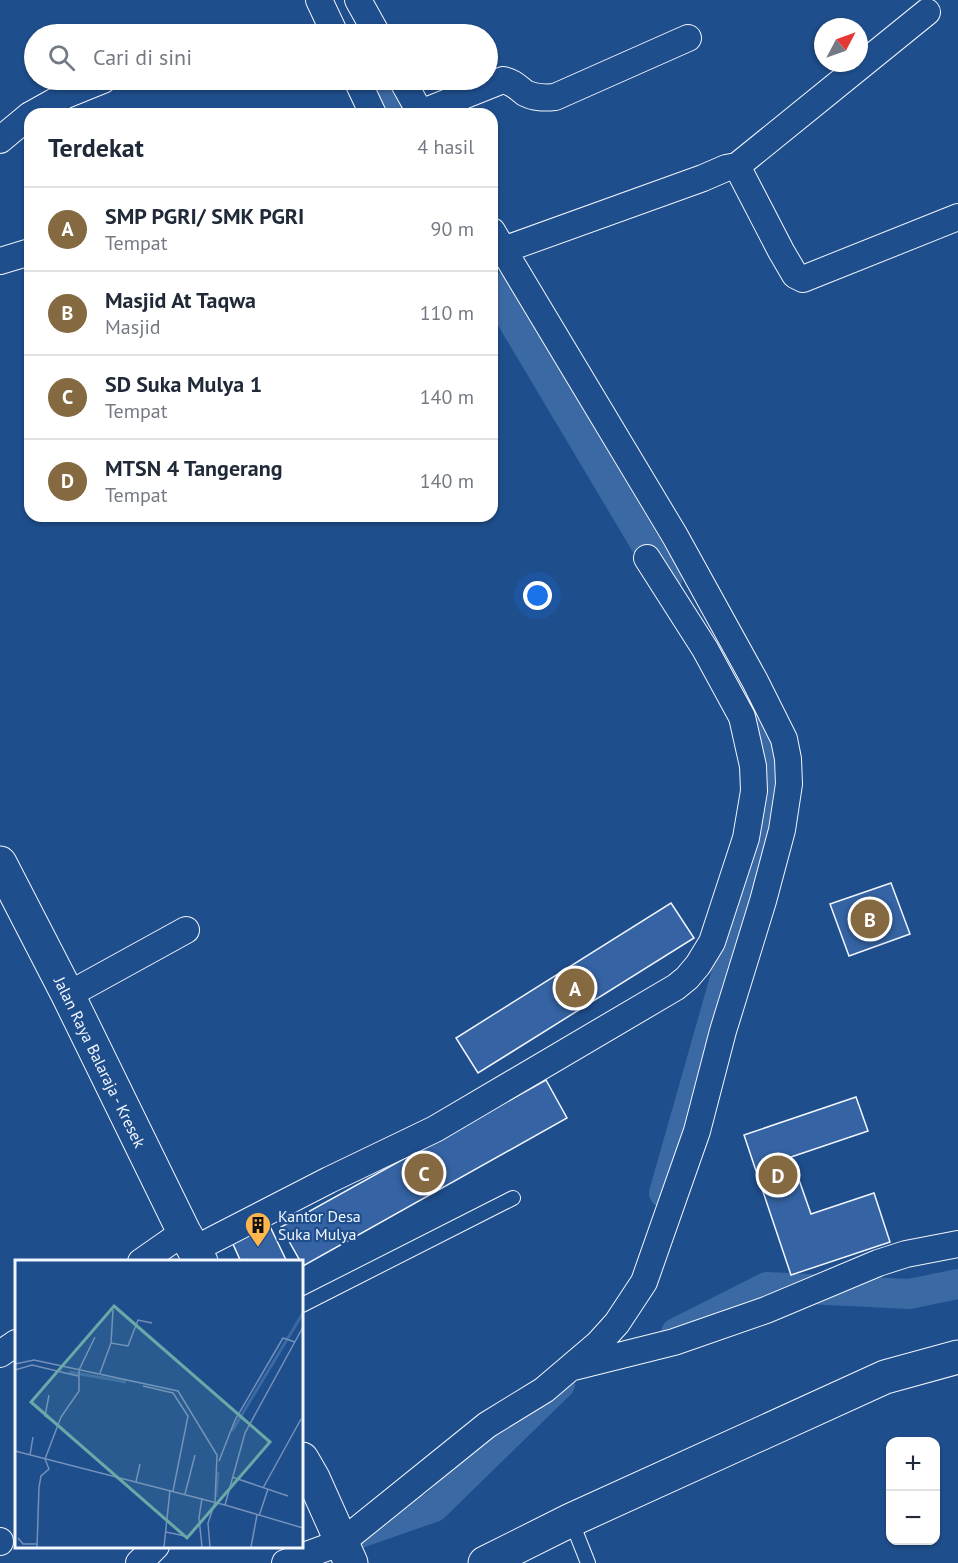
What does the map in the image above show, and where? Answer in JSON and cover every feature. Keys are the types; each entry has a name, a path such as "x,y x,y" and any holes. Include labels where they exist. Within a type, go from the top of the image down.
{"main road":[{"name":"Jalan Raya Balaraja - Kresek","path":"0,863 193,1248"},
{"path":"485,1563 571,1520 885,1377 958,1357"},
{"path":"307,1469 343,1544"}],"street":[{"path":"319,0 330,24"},
{"path":"358,0 371,24"},
{"path":"285,1563 343,1544 487,1425 544,1390 598,1344 617,1323 644,1282 698,1131 723,1031 782,830 789,784 784,739 755,681 675,536 498,240 703,178 737,165 927,12"},
{"path":"498,82 503,80 513,83 525,93 536,97 555,97 688,38"},
{"path":"43,108 78,90"},
{"path":"362,90 370,108"},
{"path":"407,90 416,108"},
{"path":"434,108 478,90"},
{"path":"0,140 24,121"},
{"path":"737,165 780,251 795,275 803,279 958,217"},
{"path":"2,256 24,253"},
{"path":"148,1260 193,1248 435,1129 676,987 698,965 712,942 746,838 754,791 753,766 742,717 705,649 647,558"},
{"path":"68,996 186,930"},
{"path":"568,1369 674,1342 766,1310 878,1263 906,1254 958,1244"},
{"path":"0,1354 15,1344"},
{"path":"139,1563 154,1548"}],"lane":[{"path":"303,1304 513,1198"},
{"path":"571,1520 588,1563"}],"building":[{"path":"891,883 910,934 849,956 830,904"},
{"path":"671,903 694,938 478,1073 456,1038"},
{"path":"546,1080 567,1118 303,1266 303,1260 300,1260 281,1227"},
{"path":"856,1097 868,1131 791,1157 811,1214 874,1193 890,1242 791,1275 744,1135"},
{"name":"Kantor Desa Suka Mulya","path":"266,1218 286,1260 240,1260 229,1235"}],"waterway":[{"path":"375,90 386,108"},
{"path":"498,296 667,580"},
{"path":"664,1193 751,887 769,785 766,747 740,704"},
{"path":"676,1333 767,1287 909,1294 958,1284"},
{"path":"348,1537 434,1507 560,1384"}],"place":[{"name":"Masjid At Taqwa","path":"870,919"},
{"name":"SMP PGRI/ SMK PGRI","path":"575,988"},
{"name":"SD Suka Mulya 1","path":"424,1173"},
{"name":"MTSN 4 Tangerang","path":"778,1175"},
{"name":"Kantor Desa Suka Mulya","path":"258,1248"}]}
